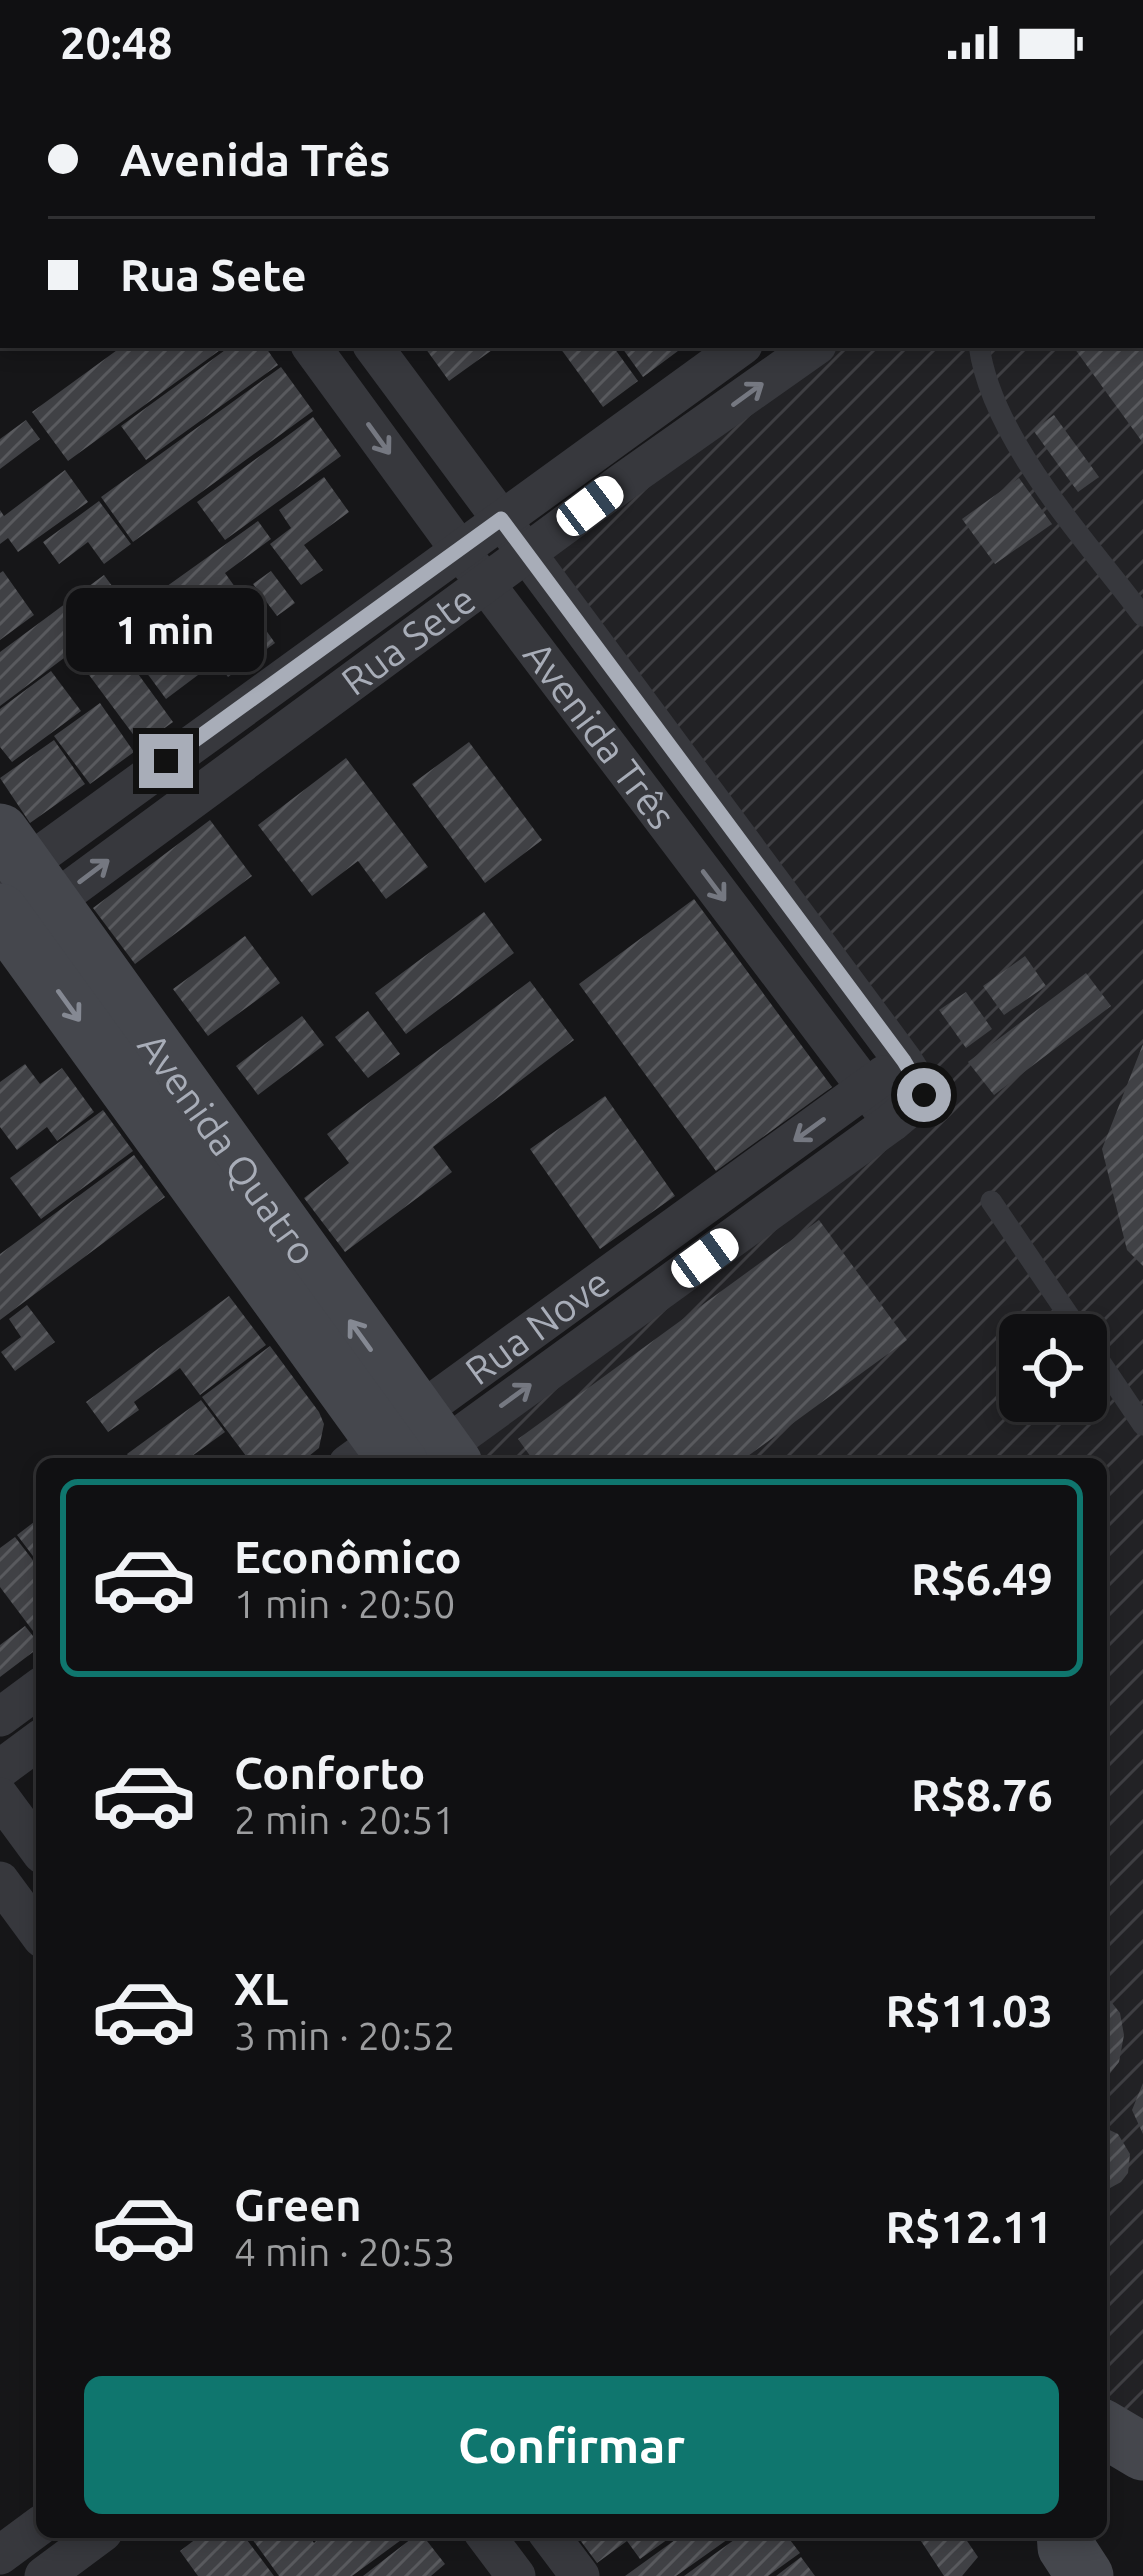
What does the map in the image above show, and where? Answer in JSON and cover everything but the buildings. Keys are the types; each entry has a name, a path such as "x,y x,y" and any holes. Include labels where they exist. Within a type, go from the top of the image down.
{"main road":[{"name":"Avenida Quatro","path":"13,895 215,1170 409,1451"},
{"path":"1107,2431 1143,2452"},
{"path":"1107,2461 1143,2452"},
{"path":"1065,2538 1085,2576"}],"street":[{"name":"Avenida Três","path":"312,348 892,1122"},
{"name":"Avenida Três","path":"374,348 914,1078"},
{"name":"Rua Sete","path":"13,895 308,657 739,348"},
{"name":"Rua Sete","path":"13,895 336,692 679,443 798,350"},
{"path":"652,410 679,443"},
{"path":"308,657 336,692"},
{"name":"Rua Nove","path":"409,1451 867,1088 914,1078"},
{"name":"Rua Nove","path":"409,1451 892,1122 914,1078"},
{"path":"0,1717 36,1690"},
{"path":"0,1769 36,1742"},
{"path":"0,1797 36,1846"},
{"path":"0,1881 36,1930"},
{"path":"0,2555 36,2528"},
{"path":"44,2576 96,2538"},
{"path":"488,2538 516,2576"},
{"path":"552,2538 580,2576"}],"lane":[{"path":"979,348 1012,441 1143,616"},
{"path":"991,1201 1068,1314"},
{"path":"1107,1372 1143,1425"}],"shaded area":[{"path":"823,348 1143,348 1143,2443 1107,2421 1107,1458 453,1458 447,1450 923,1100 533,555"}],"route":[{"path":"166,761 501,519 904,1061 924,1095"}]}
